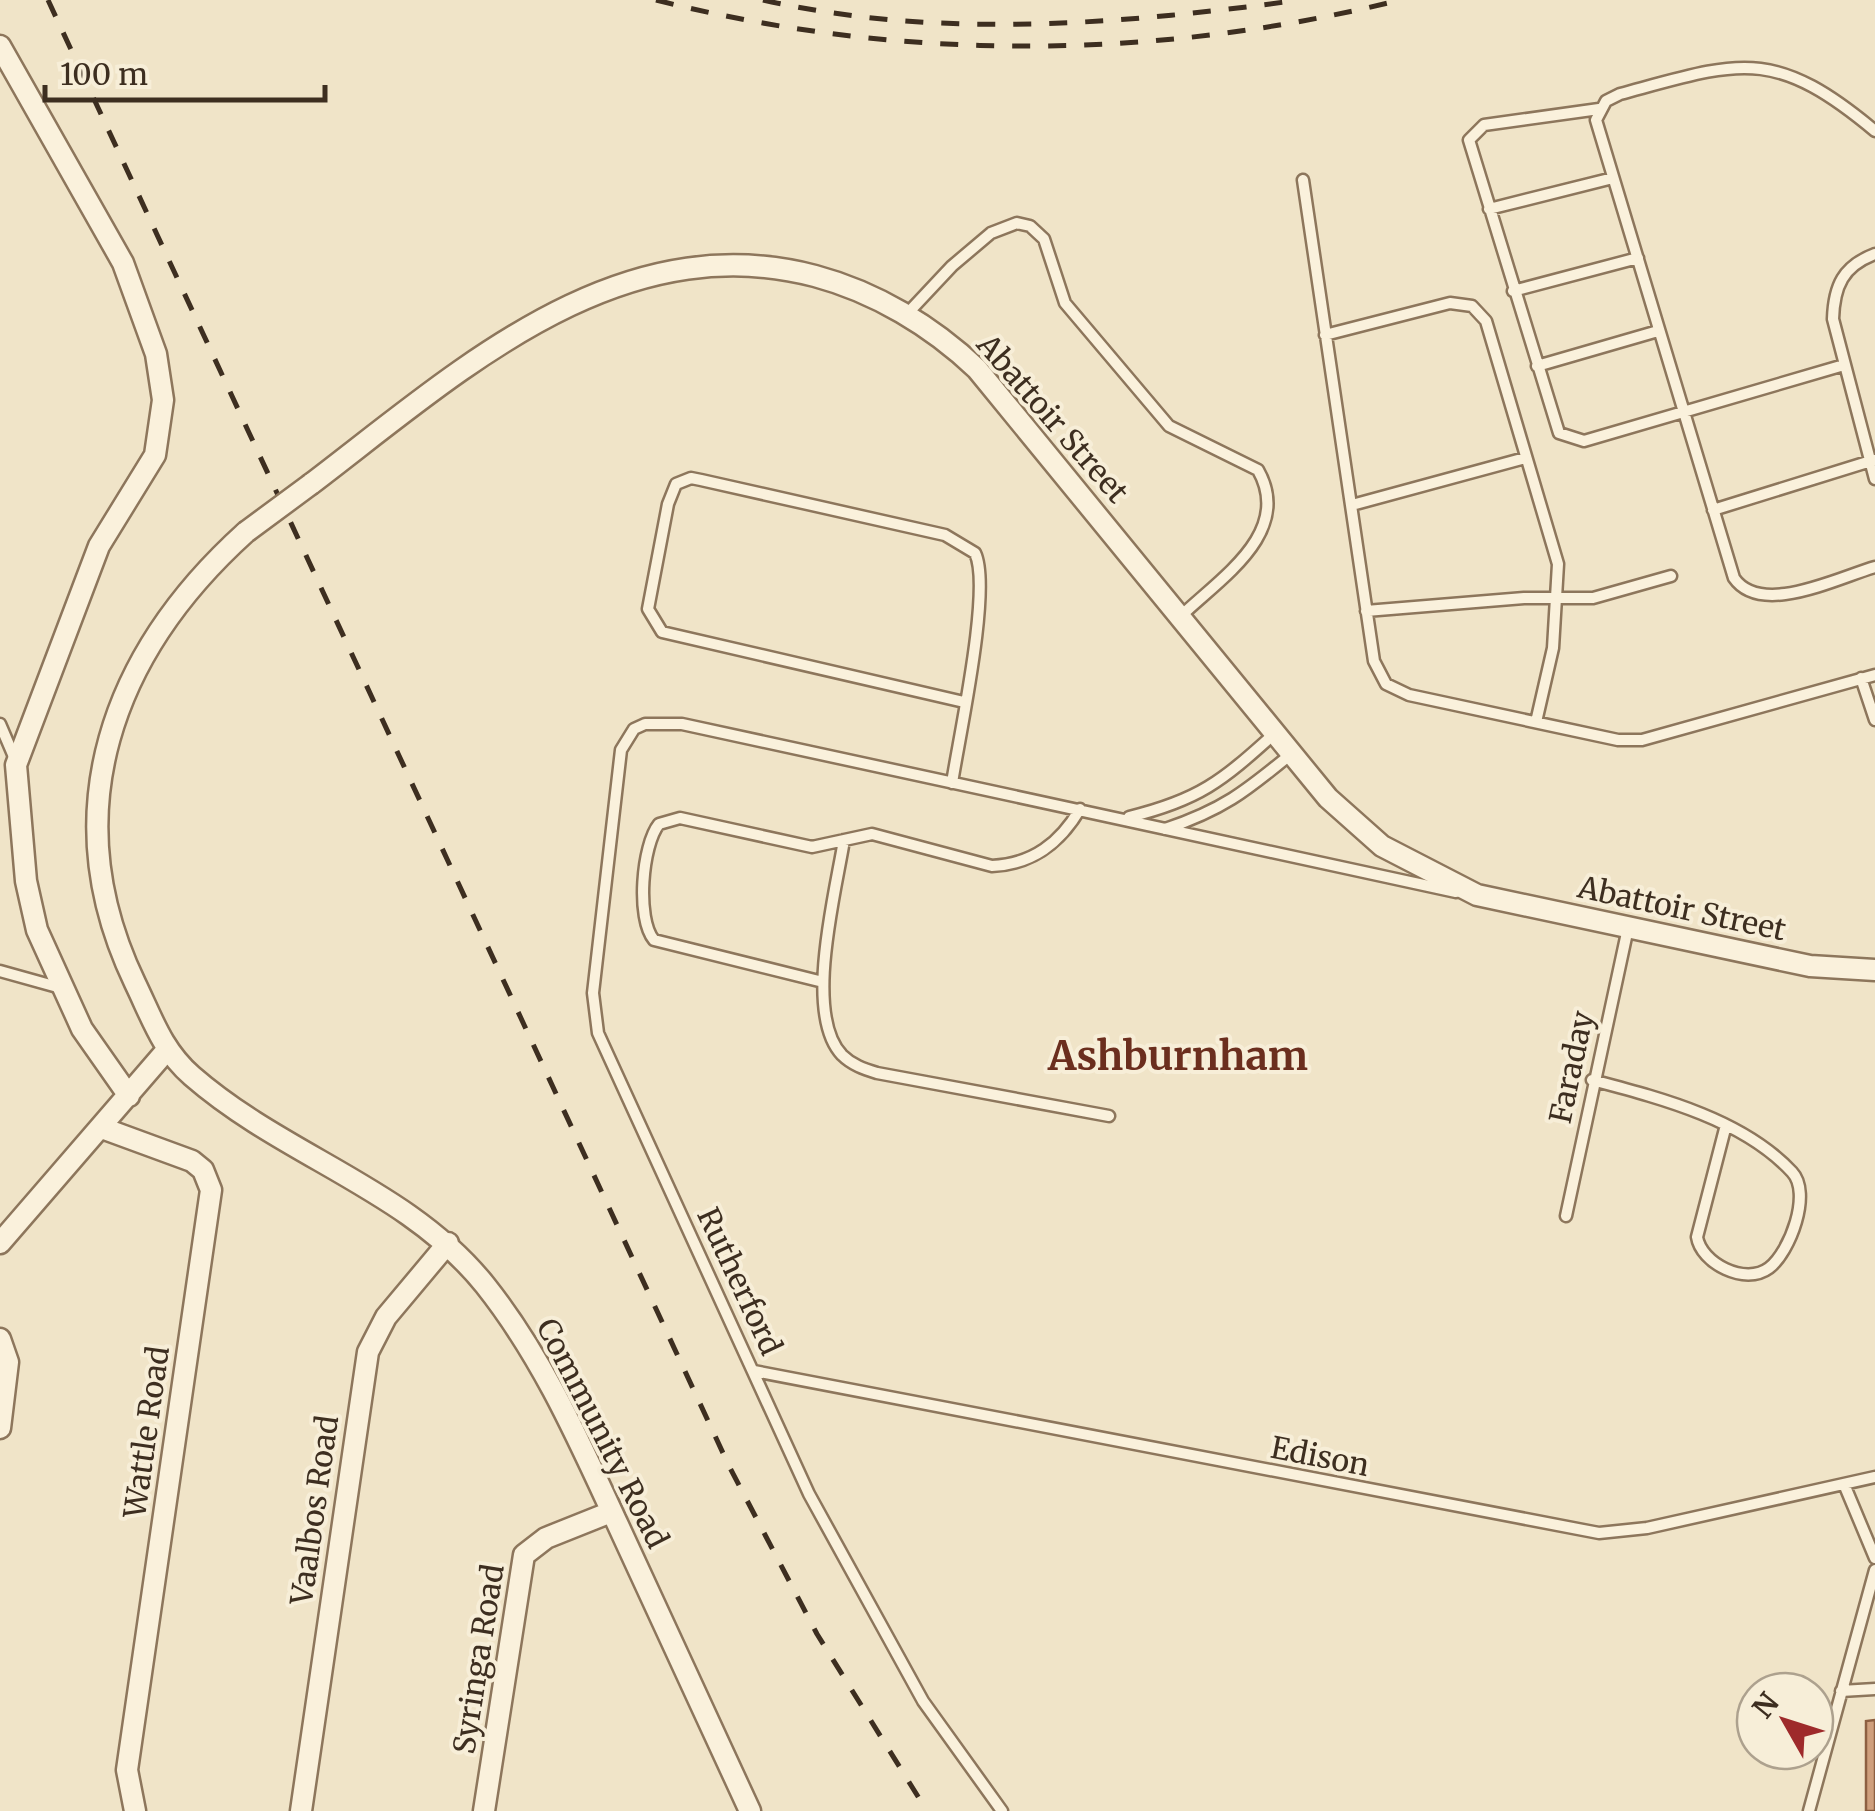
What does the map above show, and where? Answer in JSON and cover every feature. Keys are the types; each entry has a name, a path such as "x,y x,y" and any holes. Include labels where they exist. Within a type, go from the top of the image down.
{"street":[{"path":"0,46 123,263 156,354 164,400 155,455 99,546 16,765 26,880 38,930 62,989 92,1045 129,1096"},
{"name":"Abattoir Street","path":"166,1051 126,965 102,894 96,846 100,795 113,729 128,681 146,647 190,587 246,532 490,349 581,299 634,278 713,263 756,264 834,281 906,315 960,353 996,390 1328,798 1369,836 1407,861 1477,896 1810,966 1875,970"},
{"path":"0,1243 166,1051"},
{"name":"Community Road","path":"166,1051 221,1100 294,1150 390,1200 448,1243 536,1355 750,1811"},
{"name":"Wattle Road","path":"102,1128 192,1161 203,1170 211,1190 128,1770 135,1811"},
{"name":"Vaalbos Road","path":"301,1811 368,1352 386,1317 448,1243"},
{"path":"0,1338 8,1362 0,1428"},
{"name":"Syringa Road","path":"484,1811 524,1556 546,1538 612,1512"}],"lane":[{"path":"1844,364 1574,441 1559,433 1469,148 1476,129 1527,116 1600,109 1620,94 1733,65 1753,64 1819,90 1875,131"},
{"path":"1600,109 1596,120 1734,578 1758,597 1770,598 1875,567"},
{"path":"1489,209 1613,178"},
{"path":"1303,180 1378,675 1396,690 1536,722 1642,740 1875,674"},
{"path":"906,315 952,266 991,233 1017,222 1030,226 1044,239 1065,303 1169,426 1258,470 1267,495 1264,529 1242,558 1180,617"},
{"path":"1875,254 1845,271 1834,295 1834,319 1875,480"},
{"path":"1513,291 1638,258"},
{"path":"1326,335 1450,303 1472,306 1486,322 1555,549 1559,599 1536,722"},
{"path":"1537,366 1658,330"},
{"path":"1352,504 1525,458"},
{"path":"1714,510 1872,461"},
{"path":"952,783 982,582 981,565 966,545 945,535 701,480 676,484 668,504 648,609 662,632 964,702"},
{"path":"1366,611 1593,598 1671,576"},
{"path":"1862,678 1875,720"},
{"path":"0,724 16,765"},
{"name":"Abattoir Street","path":"634,729 645,724 682,724 1123,818 1308,864 1477,896"},
{"name":"Rutherford","path":"634,729 621,750 617,770 593,1009 598,1032 809,1494 901,1665 1002,1811"},
{"name":"Abattoir Street","path":"1123,818 1188,801 1214,786 1274,734"},
{"path":"1165,829 1234,801 1291,754"},
{"path":"823,982 654,940 642,922 650,843 660,824 680,818 812,847 872,834 992,866 1008,866 1059,840 1080,809"},
{"path":"844,840 823,982 831,1037 841,1054 856,1066 1108,1116"},
{"name":"Faraday","path":"1566,1216 1592,1080 1628,928"},
{"path":"0,971 62,989"},
{"path":"1592,1080 1726,1124 1794,1173 1802,1189 1801,1209 1778,1257 1754,1275 1710,1263 1700,1252 1697,1237 1726,1124"},
{"name":"Edison","path":"754,1371 1599,1533 1647,1528 1875,1477"},
{"path":"1844,1484 1875,1558"},
{"path":"1810,1811 1875,1570"},
{"path":"1841,1692 1875,1690"}],"building":[{"path":"1875,1720 1875,1811 1866,1811 1866,1721"}],"railway":[{"path":"48,0 729,1466 817,1634 927,1811"},
{"path":"656,0 841,35 1028,46 1215,34 1308,20 1400,0"},
{"path":"763,0 830,12 964,24 1099,21 1300,0"}],"district":[{"name":"Ashburnham","path":"1178,1056"}]}
